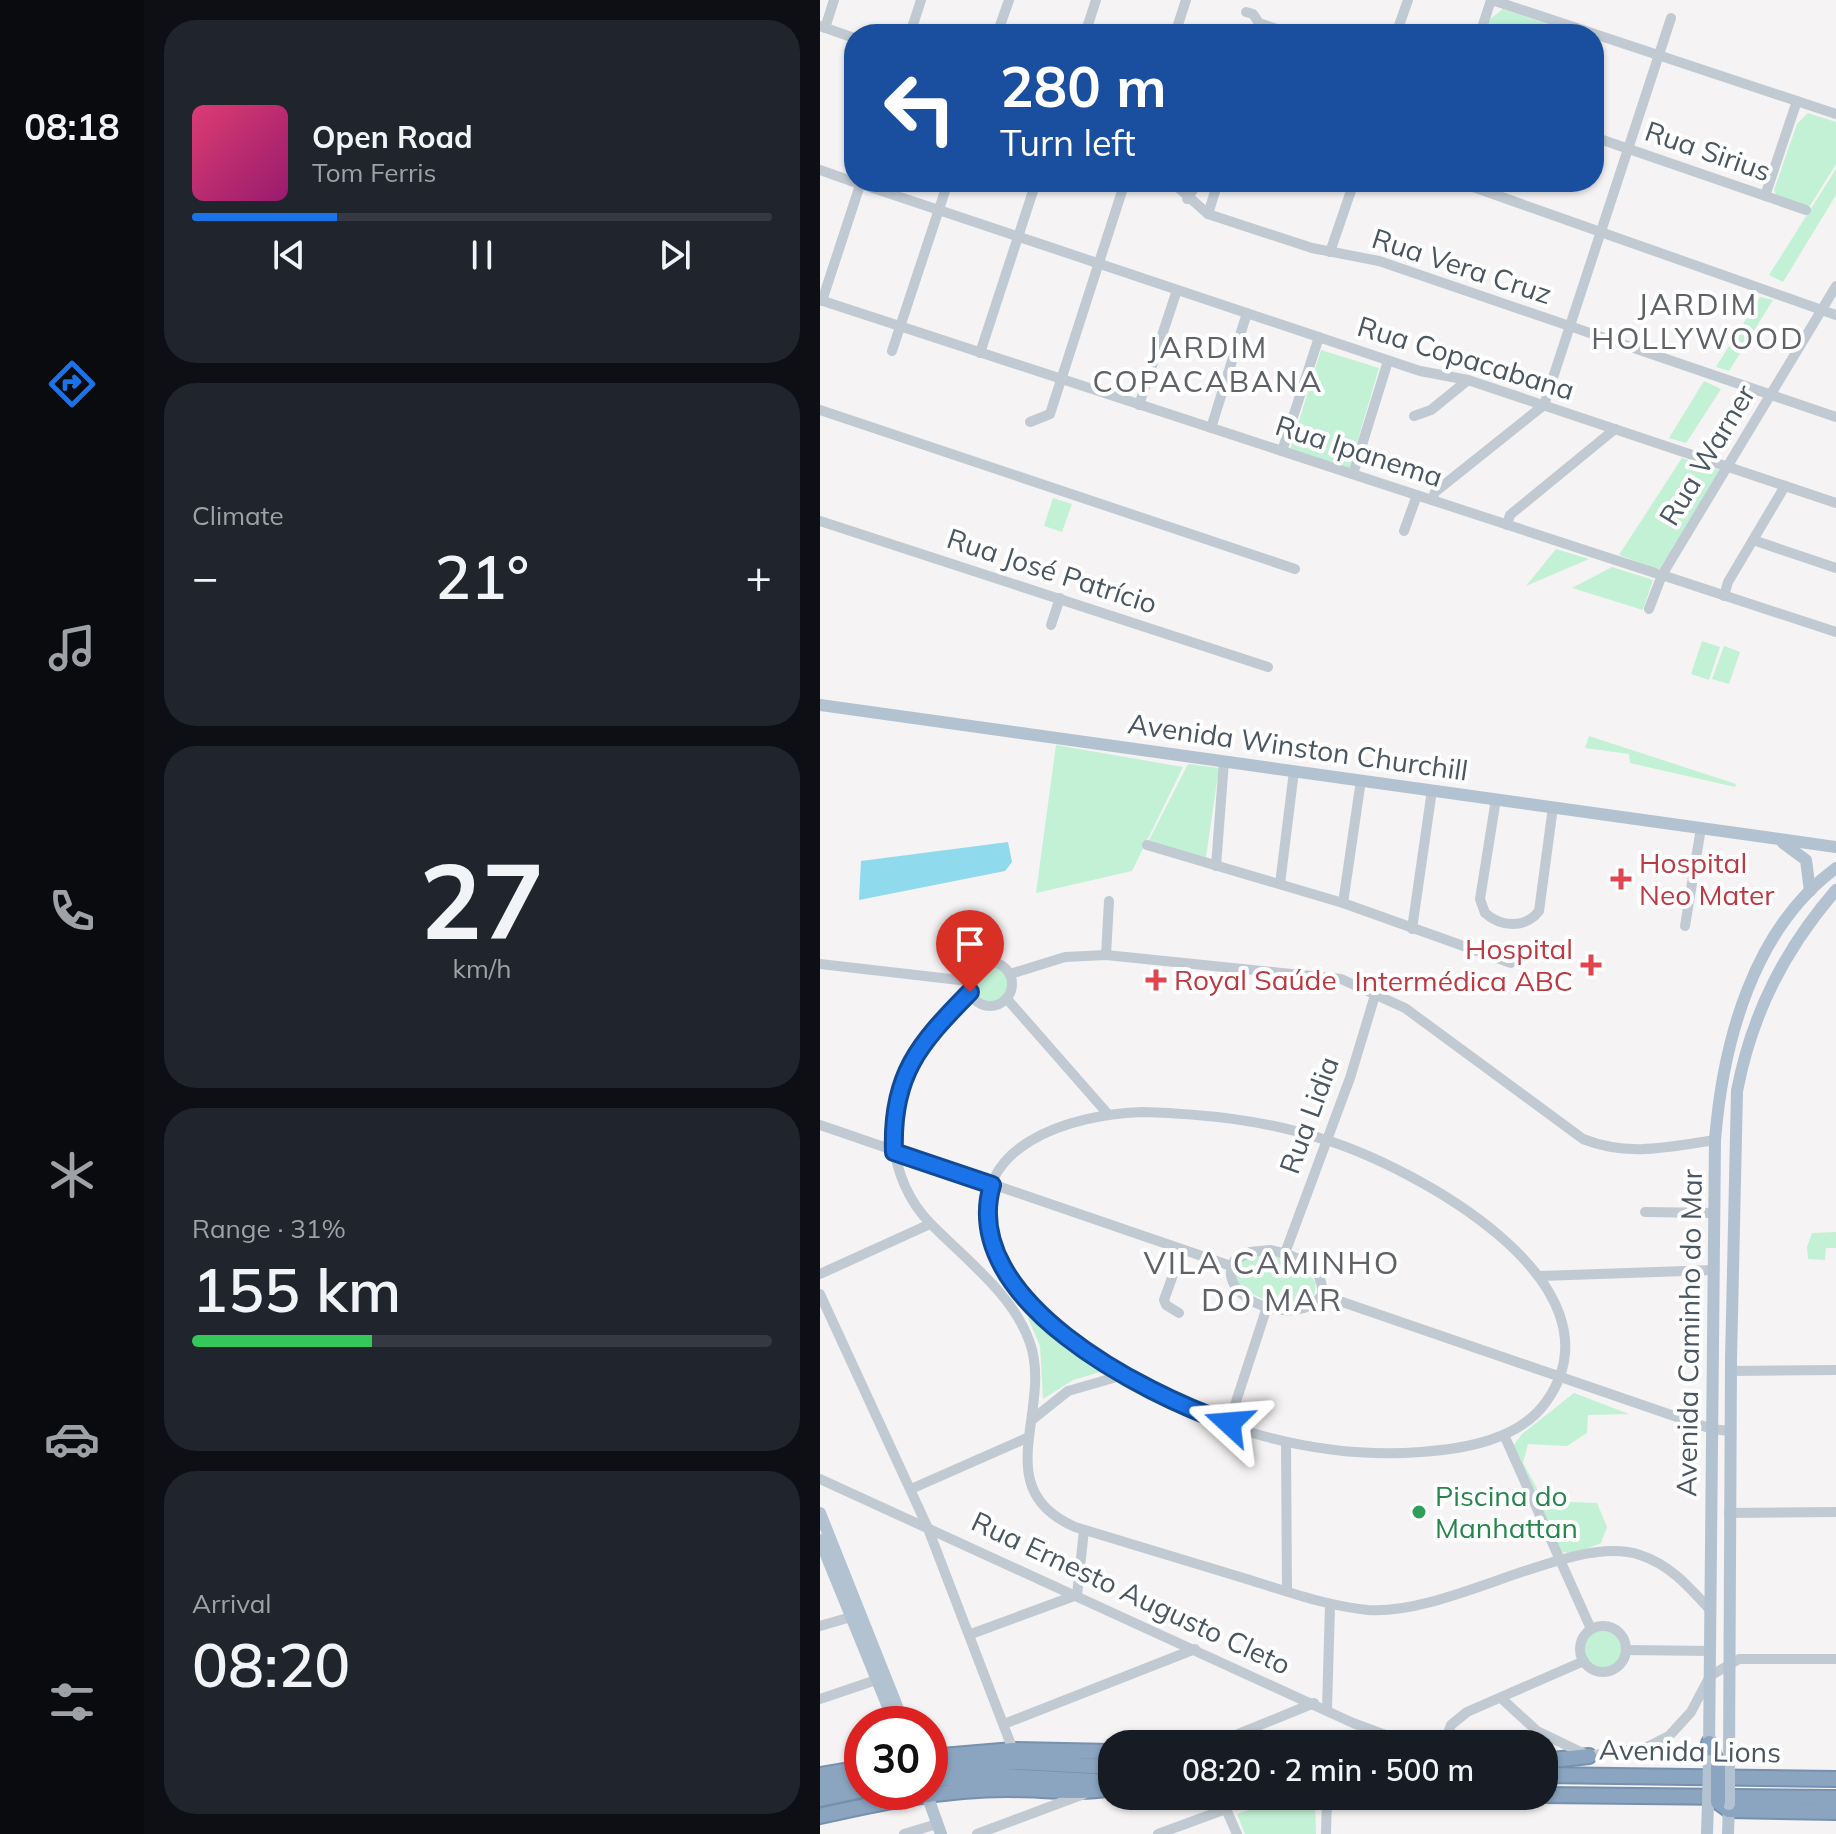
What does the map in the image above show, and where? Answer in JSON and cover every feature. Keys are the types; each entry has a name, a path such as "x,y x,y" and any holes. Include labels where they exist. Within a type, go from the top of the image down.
{"highway":[{"path":"1709,1743 1719,1763 1721,1805 1836,1812"},
{"path":"948,1755 1013,1750 1098,1752"},
{"path":"1558,1759 1589,1756"},
{"path":"948,1767 1014,1762 1098,1766"},
{"path":"820,1775 844,1771"},
{"name":"Avenida Lions","path":"1558,1775 1836,1779"},
{"path":"948,1778 1004,1776 1098,1784"},
{"path":"820,1788 844,1783"},
{"path":"948,1793 1098,1789"},
{"path":"820,1799 844,1794"},
{"name":"Avenida Lions","path":"1558,1795 1836,1798"},
{"path":"820,1816 849,1810"}],"main road":[{"name":"Avenida Winston Churchill","path":"820,705 1830,846"},
{"name":"Avenida Winston Churchill","path":"1769,837 1796,850 1808,865"},
{"path":"1810,891 1808,865 1812,851 1830,846"},
{"name":"Avenida Caminho do Mar","path":"1709,1743 1715,1140 1725,1054 1747,994 1771,944 1810,891 1836,868"},
{"name":"Avenida Caminho do Mar","path":"1719,1763 1728,1665 1737,1091 1744,1056 1763,1001 1782,961 1836,890"},
{"path":"1715,1140 1732,1145 1735,1157"},
{"path":"820,1513 890,1706"},
{"path":"820,1540 851,1617 895,1706"},
{"path":"1707,1834 1721,1805"},
{"path":"1721,1805 1728,1834"},
{"path":"932,1810 939,1829"}],"street":[{"path":"834,0 823,27 844,34"},
{"path":"913,24 921,0"},
{"path":"1001,24 1009,0"},
{"path":"1088,24 1096,0"},
{"path":"1178,24 1186,0"},
{"path":"1400,24 1408,0"},
{"path":"1484,24 1492,0 1562,24"},
{"path":"1246,12 1262,24"},
{"path":"1432,500 1435,492 1544,405 1671,18"},
{"path":"1604,38 1836,114"},
{"path":"1765,196 1797,101"},
{"name":"Rua Sirius","path":"1604,141 1806,210"},
{"name":"Rua Copacabana","path":"820,170 844,178"},
{"path":"821,300 854,192"},
{"name":"Rua Copacabana","path":"886,192 1388,361 1426,373 1468,380 1836,503"},
{"path":"892,351 945,192"},
{"path":"980,353 1033,192"},
{"path":"1030,422 1050,414 1122,192"},
{"name":"Rua Vera Cruz","path":"1181,192 1208,214 1330,252 1379,261 1836,417"},
{"path":"1187,199 1192,192"},
{"path":"1208,214 1215,192"},
{"path":"1330,252 1351,192"},
{"path":"1487,192 1836,315"},
{"name":"Rua Warner","path":"1649,609 1658,574 1728,467 1836,286"},
{"path":"1139,405 1177,290"},
{"name":"Rua Ipanema","path":"821,300 1836,632"},
{"path":"1211,428 1247,313"},
{"path":"1282,451 1319,337"},
{"path":"1353,474 1388,361"},
{"path":"1414,416 1431,410 1468,380"},
{"path":"820,410 1295,569"},
{"path":"1507,525 1510,515 1615,429"},
{"path":"1724,596 1785,486"},
{"path":"1404,531 1417,495"},
{"name":"Rua José Patrício","path":"820,521 1268,667"},
{"path":"1753,540 1836,568"},
{"path":"1051,625 1060,598"},
{"path":"1216,866 1224,761"},
{"path":"1280,884 1294,771"},
{"path":"1343,903 1361,780"},
{"path":"1412,929 1432,790"},
{"path":"1496,799 1480,899 1485,913 1508,925 1521,924 1539,911 1553,807"},
{"path":"1685,926 1701,828"},
{"path":"1147,845 1343,903 1511,963"},
{"path":"1106,955 1109,901"},
{"path":"1010,974 1065,957 1106,955 1318,974 1376,992 1405,1008 1583,1139 1605,1148 1633,1151 1715,1140"},
{"path":"969,986 975,1000 989,1006 1007,999 1012,987 1010,974 1004,966 989,962 976,968 969,986 911,1058 895,1113 894,1152 905,1193 930,1224 982,1274 1024,1329 1035,1372 1026,1469 1034,1491 1053,1514 1084,1530 1330,1605 1378,1610 1418,1607 1562,1561 1604,1551 1641,1555 1682,1580 1711,1611"},
{"path":"820,964 969,986"},
{"name":"Rua Lidia","path":"1285,1253 1350,1078 1376,992"},
{"path":"1007,999 1107,1113"},
{"path":"1107,1113 1224,1116 1326,1140 1395,1166 1445,1194 1541,1276 1553,1299 1563,1338 1559,1377 1547,1401 1535,1414 1504,1435 1457,1447 1400,1454 1286,1442 1197,1412 1120,1376 1051,1322 1008,1272 996,1252 988,1223 992,1185 1006,1161 1035,1137 1107,1113"},
{"path":"820,1125 1231,1266"},
{"path":"1645,1212 1714,1213"},
{"path":"820,1274 930,1224"},
{"path":"1179,1313 1166,1305 1164,1300 1182,1250"},
{"path":"1250,1252 1285,1253 1301,1260 1318,1274 1322,1295 1314,1305 1297,1311 1267,1307 1235,1286 1231,1266 1239,1256 1250,1252"},
{"path":"1541,1276 1714,1270"},
{"path":"820,1294 927,1526 1013,1750"},
{"path":"1322,1295 1712,1429 1730,1431"},
{"path":"1229,1423 1267,1307"},
{"path":"1731,1371 1836,1370"},
{"path":"1033,1419 1068,1391 1120,1376"},
{"path":"1504,1435 1591,1629"},
{"path":"911,1489 1029,1437"},
{"path":"1286,1442 1287,1591"},
{"name":"Rua Ernesto Augusto Cleto","path":"820,1479 1377,1730"},
{"path":"820,1494 832,1485"},
{"path":"1729,1513 1836,1512"},
{"path":"971,1634 1077,1595 1084,1530"},
{"path":"1327,1709 1330,1605"},
{"path":"820,1626 851,1617"},
{"path":"1612,1627 1622,1636 1626,1650 1621,1663 1609,1671 1595,1670 1584,1661 1580,1647 1591,1629 1612,1627"},
{"path":"1004,1724 1195,1649"},
{"path":"1626,1650 1710,1651"},
{"path":"1501,1698 1537,1731 1589,1756 1647,1747 1669,1736 1691,1712 1710,1676 1728,1665 1751,1657 1836,1659"},
{"path":"1452,1730 1458,1718 1584,1661"},
{"path":"820,1699 881,1678"},
{"path":"1249,1730 1314,1703"},
{"path":"977,1834 1092,1791"},
{"path":"1158,1834 1226,1809 1237,1834"},
{"path":"1326,1834 1327,1810"},
{"path":"904,1834 939,1829"}],"green space":[{"path":"1503,9 1549,24 1488,24"},
{"path":"1808,113 1836,122 1836,164 1810,206 1776,195 1774,190 1797,124"},
{"path":"1836,169 1836,195 1783,282 1769,275"},
{"path":"1760,297 1773,300 1729,371 1716,367"},
{"path":"1321,350 1379,368 1349,470 1290,450"},
{"path":"1704,381 1721,389 1686,443 1669,438"},
{"path":"1682,458 1720,470 1659,570 1619,555"},
{"path":"1053,498 1072,504 1062,532 1044,526"},
{"path":"1556,549 1589,559 1526,586"},
{"path":"1612,567 1653,580 1643,610 1572,588"},
{"path":"1702,641 1720,647 1709,680 1691,674"},
{"path":"1724,646 1740,652 1729,684 1712,679"},
{"path":"1589,736 1736,784 1735,787 1630,763 1629,754 1585,748"},
{"path":"1056,745 1183,767 1132,871 1036,893"},
{"path":"1188,764 1219,768 1206,857 1148,842"},
{"path":"990,963 1005,969 1011,984 1005,999 990,1005 975,999 969,984 975,969"},
{"path":"1836,1232 1836,1248 1826,1248 1825,1260 1808,1259 1807,1247 1812,1233"},
{"path":"1255,1253 1282,1257 1297,1264 1316,1283 1314,1298 1282,1304 1262,1299 1244,1288 1235,1281 1235,1262"},
{"path":"1031,1315 1104,1371 1073,1380 1043,1399 1040,1346 1028,1318"},
{"path":"1574,1393 1629,1414 1588,1415 1587,1433 1567,1446 1528,1444 1523,1463 1544,1501 1597,1503 1607,1527 1601,1543 1576,1553 1553,1552 1507,1454 1522,1434"},
{"path":"1603,1630 1617,1635 1622,1649 1617,1663 1603,1668 1589,1663 1584,1649 1589,1635"},
{"path":"1249,1810 1315,1810 1316,1834 1245,1834 1237,1814"}],"water":[{"path":"1008,842 1012,862 1005,871 859,900 861,861"}],"place":[{"name":"Hospital Neo Mater","path":"1621,879"},
{"name":"Hospital Intermédica ABC","path":"1591,965"},
{"name":"Royal Saúde","path":"1156,980"},
{"name":"Piscina do Manhattan","path":"1419,1512"}],"district":[{"name":"JARDIM HOLLYWOOD","path":"1698,322"},
{"name":"JARDIM COPACABANA","path":"1208,365"},
{"name":"VILA CAMINHO DO MAR","path":"1272,1282"}],"route":[{"path":"970,992 911,1058 898,1095 893,1129 894,1152 992,1185 988,1207 991,1238 1014,1282 1035,1306 1068,1337 1120,1376 1197,1412 1229,1423"}]}
